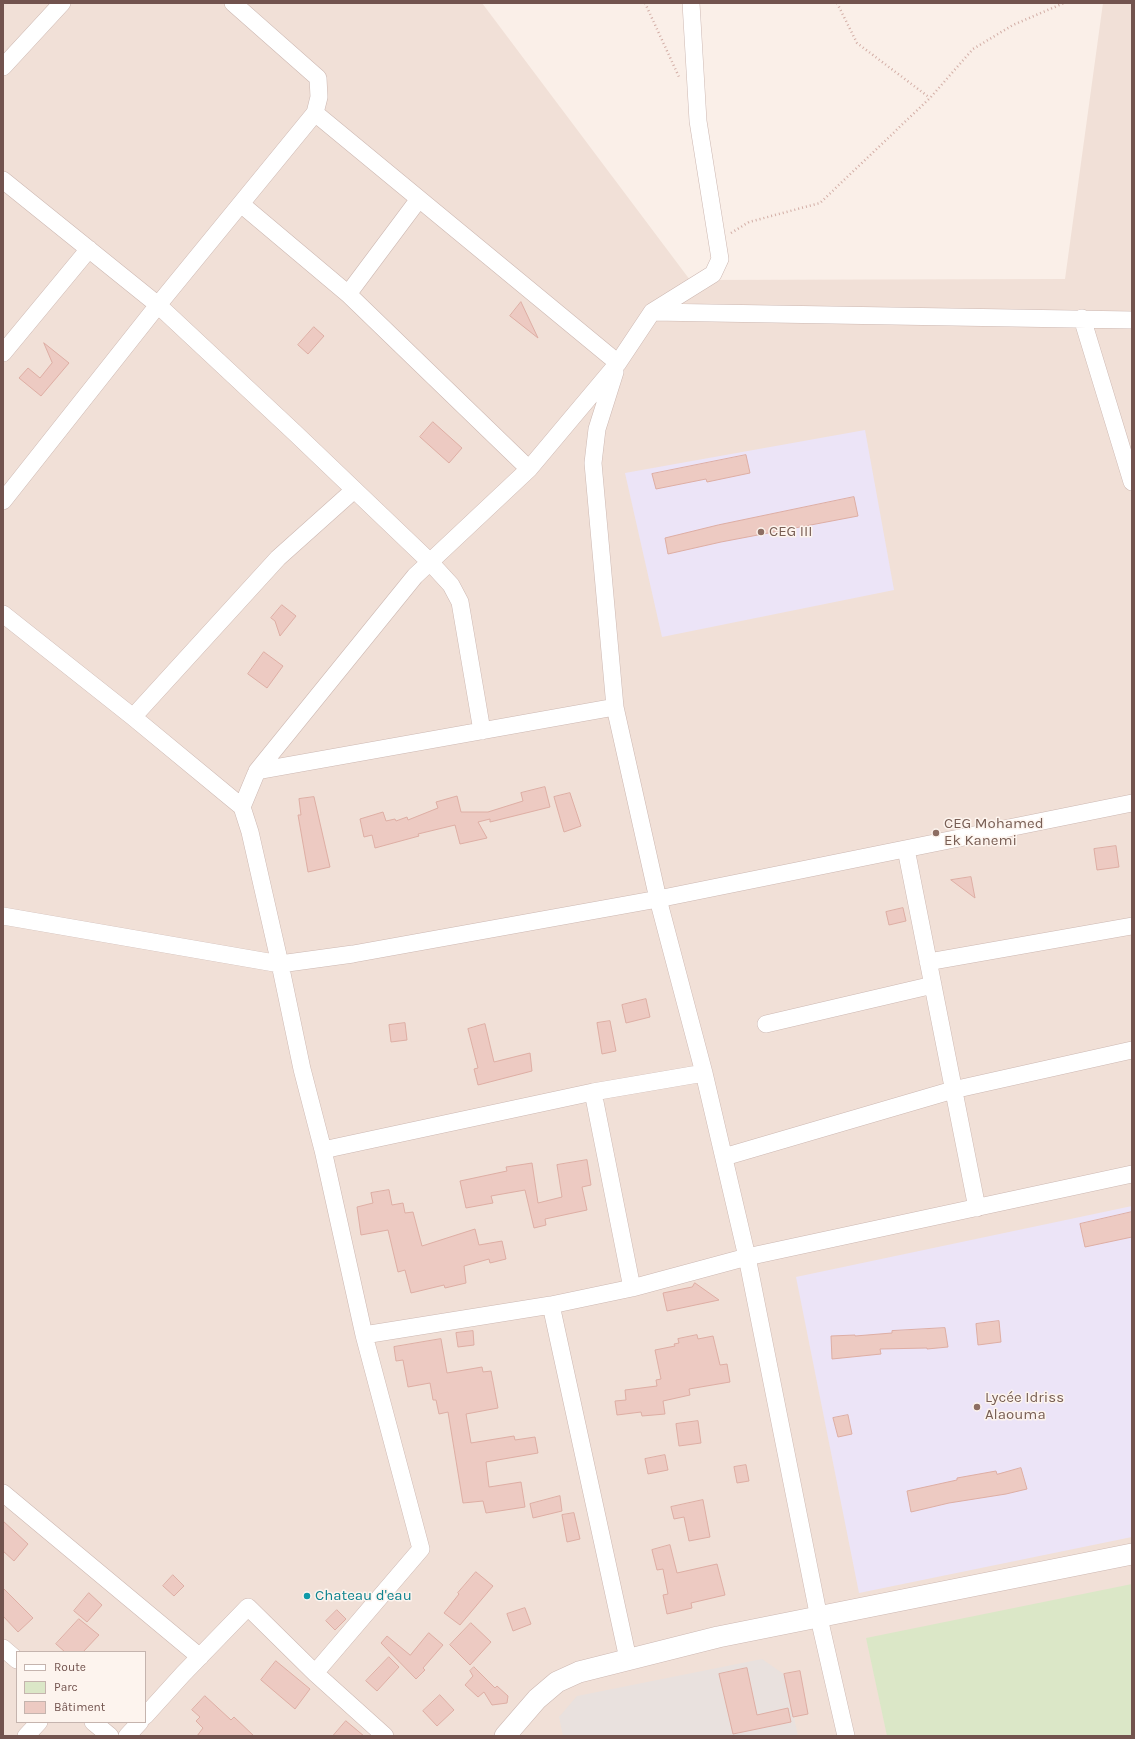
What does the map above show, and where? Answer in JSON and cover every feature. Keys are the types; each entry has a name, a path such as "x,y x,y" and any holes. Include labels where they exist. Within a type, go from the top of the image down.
{"street":[{"path":"3,67 62,3"},
{"path":"3,501 158,305 315,113 319,97 318,78 233,3"},
{"path":"242,807 257,771 410,582 429,561 529,469 618,363 652,312 713,274 720,259 698,121 691,3"},
{"path":"315,113 618,363"},
{"path":"3,180 158,305 429,561 451,585 460,602 482,730"},
{"path":"348,294 419,199"},
{"path":"241,204 348,294 529,469"},
{"path":"3,353 89,250"},
{"path":"652,312 1132,320"},
{"path":"1082,318 1132,482"},
{"path":"618,363 597,429 593,463 615,707 658,898 704,1073 747,1257 818,1618 846,1736"},
{"path":"134,717 278,558 354,490"},
{"path":"3,614 134,717 242,807 250,832 302,1069 323,1150 364,1335 421,1549 315,1673"},
{"path":"257,771 615,707"},
{"path":"3,916 280,964 353,954 658,898 1132,803"},
{"path":"906,849 977,1208"},
{"path":"928,962 1132,926"},
{"path":"766,1024 933,985"},
{"path":"724,1157 953,1090 1132,1050"},
{"path":"323,1150 593,1092 704,1073"},
{"path":"593,1092 632,1288"},
{"path":"364,1335 551,1306 632,1288 747,1257 1132,1174"},
{"path":"551,1306 628,1659"},
{"path":"3,1493 200,1657"},
{"path":"505,1736 537,1699 557,1682 579,1672 718,1637 1132,1554"},
{"path":"146,1715 248,1607 315,1673 385,1736"},
{"path":"3,1648 16,1659"},
{"path":"26,1736 38,1723"},
{"path":"94,1723 110,1736"},
{"path":"127,1736 139,1723"}],"path":[{"path":"646,3 679,79"},
{"path":"837,3 857,43 930,98"},
{"path":"717,241 748,222 820,203 930,98 973,49 1013,25 1064,3"}],"shaded area":[{"path":"3,3 482,3 690,280 1065,279 1103,3 1132,3 1132,1736 3,1736"},
{"name":"CEG III","path":"865,430 894,590 662,637 625,473"},
{"name":"Lycée Idriss Alaouma","path":"1132,1206 1132,1537 859,1593 796,1277"},
{"path":"762,1659 785,1675 798,1736 563,1736 559,1717 577,1696"}],"green space":[{"path":"1132,1584 1132,1736 887,1736 866,1638"}],"building":[{"path":"521,302 538,338 510,316"},
{"path":"314,327 324,336 308,354 298,345"},
{"path":"44,343 69,363 41,396 19,378 28,368 40,378 52,363"},
{"path":"433,422 462,448 449,463 420,437"},
{"path":"746,455 750,473 707,482 706,479 656,489 652,474"},
{"path":"854,497 858,516 721,542 668,554 665,538 718,525"},
{"path":"282,605 296,616 280,636 275,621 271,618"},
{"path":"264,652 283,666 267,688 248,674"},
{"path":"545,787 550,807 490,822 490,819 478,822 487,838 460,844 455,825 418,834 419,836 375,848 372,835 364,837 360,819 383,812 386,821 395,819 396,821 407,817 408,820 438,808 436,802 457,796 461,812 488,812 523,801 521,793"},
{"path":"570,793 581,826 564,832 554,797"},
{"path":"314,797 330,867 308,872 298,815 301,815 299,799"},
{"path":"1116,846 1119,867 1097,870 1094,849"},
{"path":"971,877 975,898 951,880"},
{"path":"903,908 906,921 889,925 886,912"},
{"path":"646,999 650,1017 626,1023 622,1005"},
{"path":"610,1021 616,1051 602,1054 597,1023"},
{"path":"405,1023 407,1040 391,1042 389,1025"},
{"path":"485,1024 494,1062 530,1053 532,1071 478,1085 474,1069 478,1068 468,1029"},
{"path":"587,1160 591,1185 582,1187 587,1210 545,1219 546,1225 534,1228 525,1190 491,1196 493,1203 466,1208 460,1181 507,1171 506,1167 532,1163 538,1203 562,1197 557,1165"},
{"path":"389,1190 392,1205 403,1203 405,1213 413,1212 422,1246 475,1229 479,1245 502,1241 506,1259 490,1263 489,1259 464,1266 466,1283 445,1288 444,1285 411,1293 405,1270 398,1272 388,1230 361,1235 357,1207 373,1203 371,1193"},
{"path":"1132,1212 1132,1237 1085,1247 1080,1224"},
{"path":"695,1283 719,1300 667,1311 663,1293 692,1287"},
{"path":"999,1321 1001,1342 978,1345 976,1324"},
{"path":"945,1328 948,1347 927,1349 880,1349 881,1354 832,1359 831,1336 855,1336 892,1333 892,1331"},
{"path":"473,1331 474,1345 458,1347 456,1333"},
{"path":"697,1335 698,1339 713,1336 720,1365 727,1364 730,1382 689,1389 690,1395 663,1401 665,1414 642,1416 641,1412 617,1415 615,1401 626,1400 625,1390 657,1386 656,1380 661,1379 655,1350 675,1346 674,1344 679,1343 678,1339"},
{"path":"441,1339 447,1373 482,1367 483,1372 491,1371 498,1408 466,1414 471,1443 514,1436 515,1440 535,1437 538,1453 486,1462 489,1487 521,1482 525,1507 486,1513 483,1501 463,1503 448,1412 439,1414 436,1400 433,1400 430,1383 408,1387 403,1360 396,1361 394,1347"},
{"path":"848,1415 852,1434 838,1437 833,1418"},
{"path":"698,1421 701,1443 679,1446 676,1424"},
{"path":"665,1455 668,1470 648,1474 645,1459"},
{"path":"746,1465 749,1481 737,1483 734,1467"},
{"path":"1021,1468 1027,1489 1006,1494 949,1503 911,1512 907,1491 957,1480 957,1478 996,1471 997,1474"},
{"path":"560,1496 562,1511 533,1518 530,1504"},
{"path":"703,1500 710,1537 689,1541 684,1517 674,1519 671,1507"},
{"path":"574,1513 580,1539 567,1542 562,1515"},
{"path":"3,1521 28,1544 14,1561 3,1551"},
{"path":"670,1545 677,1573 717,1564 725,1595 691,1603 692,1608 667,1614 663,1595 668,1594 663,1569 657,1570 652,1550"},
{"path":"476,1572 493,1586 460,1625 444,1613 459,1594 458,1593"},
{"path":"173,1575 184,1586 174,1596 163,1586"},
{"path":"3,1588 33,1618 18,1632 3,1616"},
{"path":"89,1593 102,1605 87,1622 74,1611"},
{"path":"525,1608 531,1624 513,1631 507,1614"},
{"path":"337,1610 346,1619 335,1630 326,1621"},
{"path":"79,1619 99,1635 84,1651 64,1651 56,1644"},
{"path":"471,1623 491,1642 470,1665 450,1645"},
{"path":"429,1633 443,1645 423,1668 425,1670 416,1679 381,1643 387,1636 410,1655"},
{"path":"389,1657 399,1667 377,1691 366,1681"},
{"path":"276,1661 310,1689 295,1709 261,1680"},
{"path":"474,1667 495,1688 497,1686 508,1696 507,1703 492,1705 484,1692 478,1697 465,1685 473,1676 470,1671"},
{"path":"747,1668 757,1715 788,1708 791,1722 733,1734 719,1674"},
{"path":"800,1671 808,1714 793,1717 784,1674"},
{"path":"440,1695 454,1710 437,1726 423,1711"},
{"path":"205,1696 231,1720 234,1717 254,1736 197,1736 203,1728 196,1721 200,1717 192,1710"},
{"path":"346,1721 364,1736 333,1736"}],"place":[{"name":"CEG III","path":"761,532"},
{"name":"CEG Mohamed Ek Kanemi","path":"936,833"},
{"name":"Lycée Idriss Alaouma","path":"977,1407"},
{"name":"Chateau d'eau","path":"307,1596"}]}
